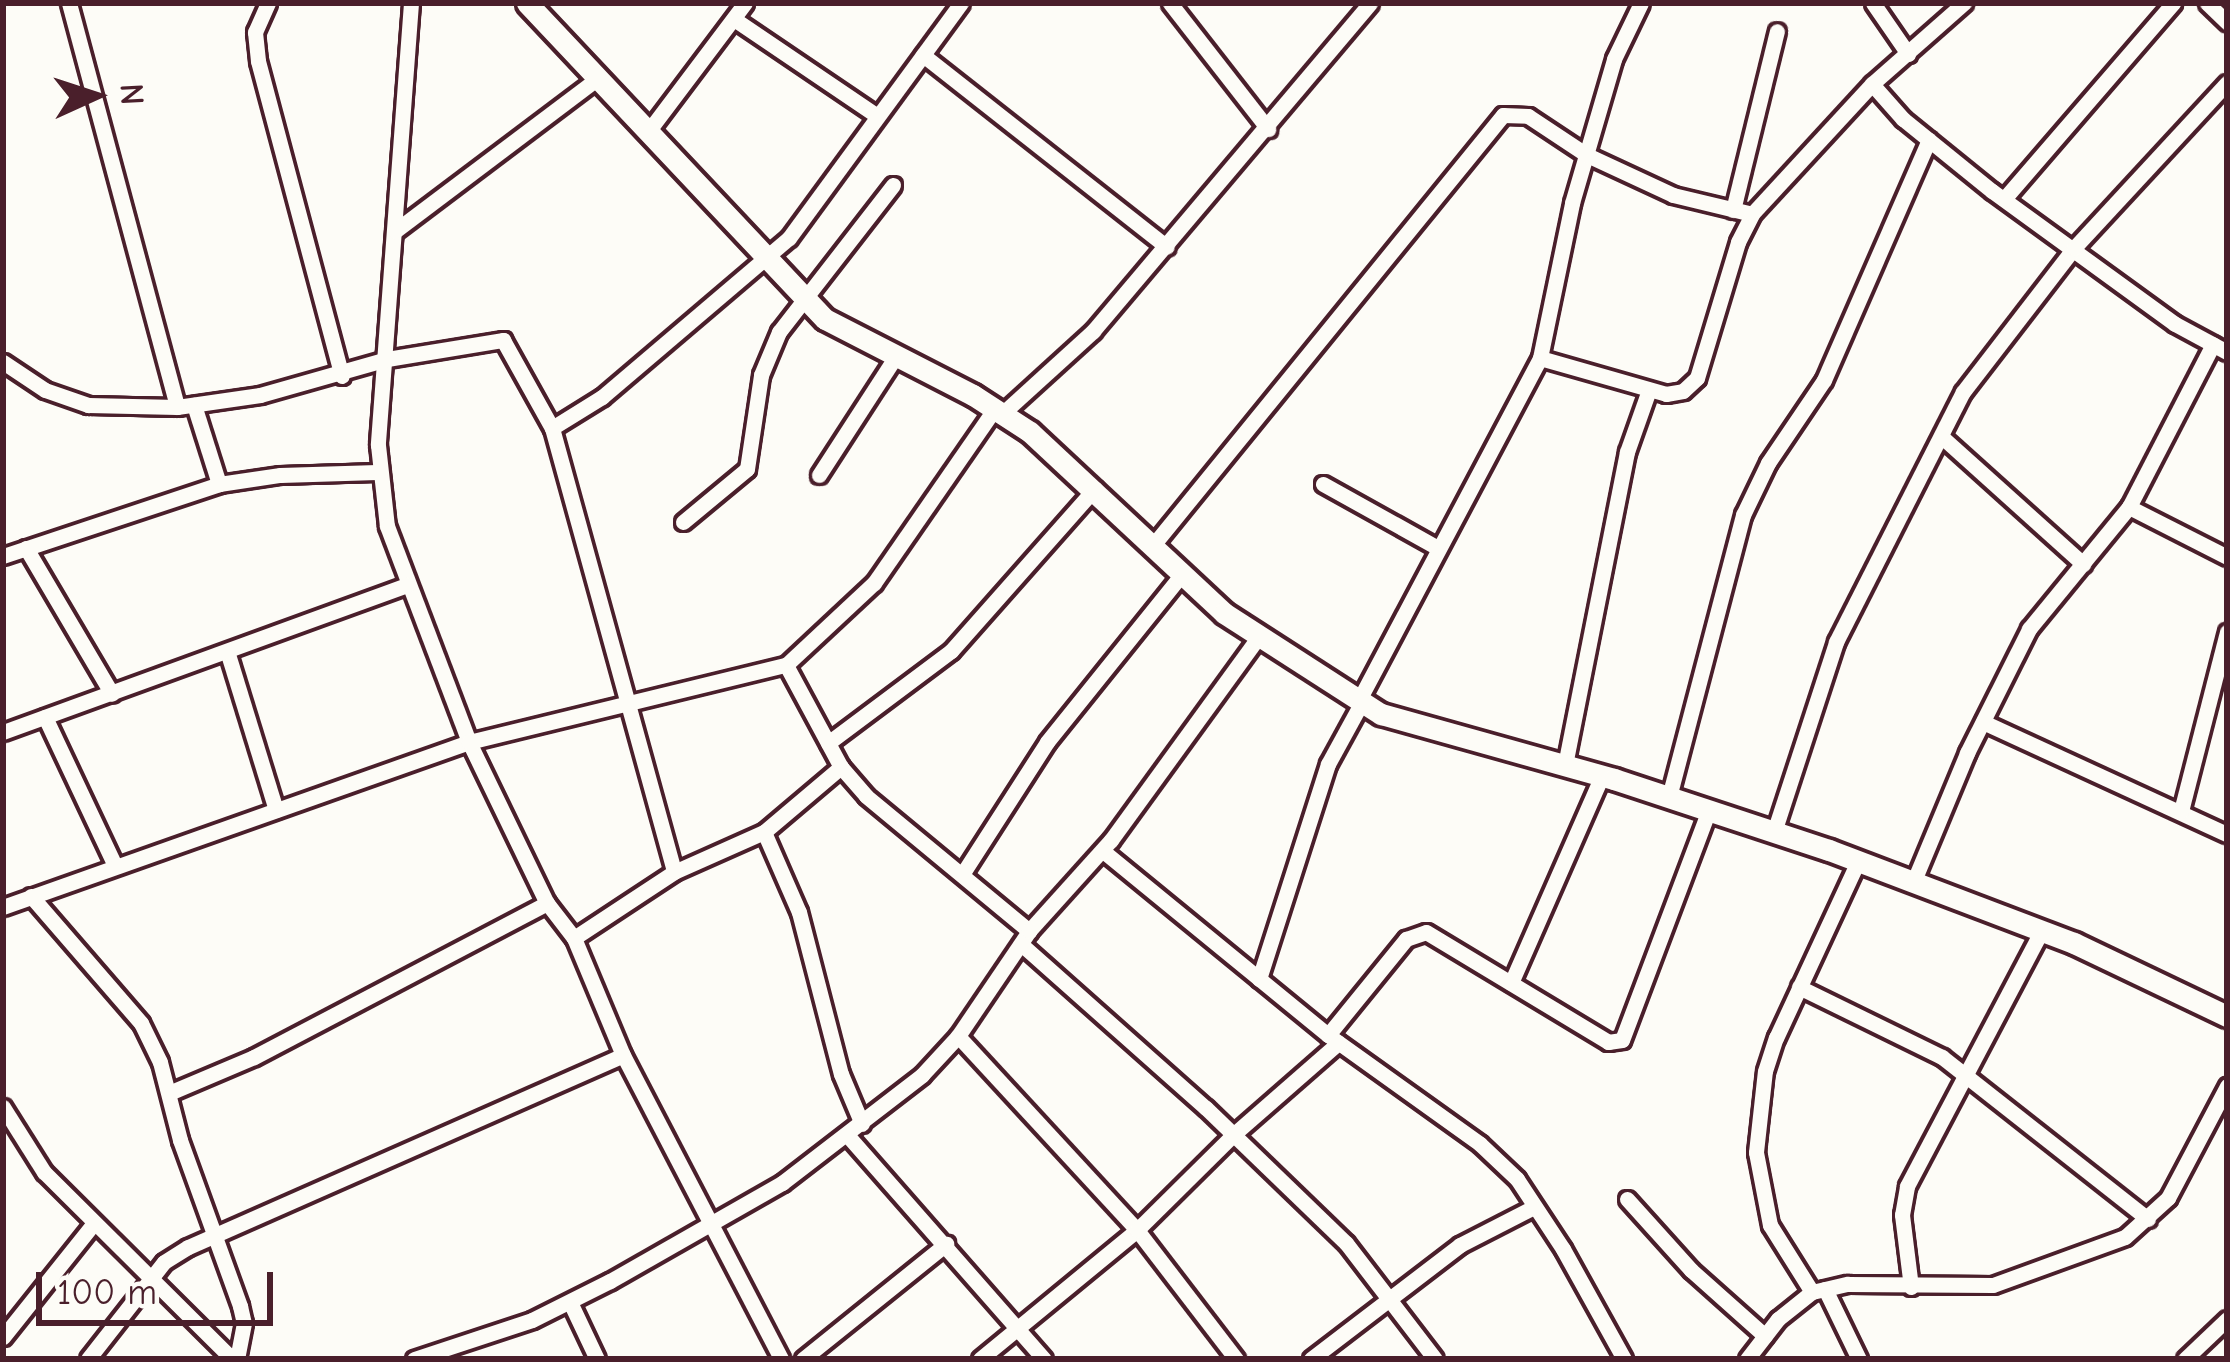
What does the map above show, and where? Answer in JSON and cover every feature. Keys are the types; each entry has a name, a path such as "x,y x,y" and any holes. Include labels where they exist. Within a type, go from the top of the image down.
{"street":[{"path":"69,3 186,406 219,484"},
{"path":"268,3 255,32 258,61 342,376"},
{"path":"411,3 377,472 386,526 469,742 547,903 574,938 622,1055 781,1359"},
{"path":"526,3 594,81 805,299 845,332 999,411 1095,488 1182,574 1258,638 1360,701 1406,723 1602,776 1858,862 2042,929 2150,975 2227,1016"},
{"path":"646,134 745,3"},
{"path":"552,428 602,397 789,238 962,3"},
{"path":"1170,3 1268,129"},
{"path":"1259,979 1328,764 1540,358 1550,289 1587,155 1615,59 1641,3"},
{"path":"1873,3 1909,54"},
{"path":"1540,358 1648,390 1683,391 1697,379 1738,242 1752,214 1873,84 1964,3"},
{"path":"2004,199 2174,3"},
{"path":"2207,3 2227,22"},
{"path":"3,907 469,742 786,665 874,583 999,411 1093,331 1268,129 1363,6"},
{"path":"734,19 878,116"},
{"path":"1733,210 1777,31"},
{"path":"923,55 1167,247"},
{"path":"395,231 594,81"},
{"path":"1774,832 1836,642 1974,376 2074,248 2227,83"},
{"path":"1873,84 1928,140 2004,199 2175,324 2220,348 2128,507 2029,628 1913,883"},
{"path":"1154,544 1503,115 1528,116 1587,155 1673,195 1752,214"},
{"path":"1669,797 1743,515 1768,463 1824,380 1928,140"},
{"path":"683,522 747,469 769,352 893,184"},
{"path":"5,367 45,390 88,405 186,406 342,376 387,359 503,340 552,428 674,872"},
{"path":"819,475 896,356"},
{"path":"1565,765 1627,452 1648,390"},
{"path":"1942,436 2083,564"},
{"path":"3,556 219,484 280,475 377,472"},
{"path":"1323,484 1438,548"},
{"path":"828,743 951,651 1095,488"},
{"path":"2128,507 2227,557"},
{"path":"26,548 112,694"},
{"path":"963,873 1047,742 1182,574"},
{"path":"3,732 228,654 407,585"},
{"path":"2181,811 2227,632"},
{"path":"414,1359 570,1302 782,1183 922,1075 958,1036 1025,937 1103,851 1258,638"},
{"path":"228,654 276,810"},
{"path":"786,665 841,767 897,823 963,873 1346,1244 1435,1359"},
{"path":"45,717 115,866"},
{"path":"1983,722 2227,835"},
{"path":"574,938 674,872 764,832 841,767"},
{"path":"1511,983 1602,776"},
{"path":"980,1359 1137,1230 1333,1039 1406,939 1418,933 1426,932 1608,1042 1622,1040 1708,810"},
{"path":"764,832 799,912 841,1074 862,1124"},
{"path":"1103,851 1333,1039 1480,1144 1516,1180 1624,1359"},
{"path":"1858,862 1765,1071 1756,1152 1771,1225 1819,1291 1859,1359"},
{"path":"3,1107 27,1152 235,1359 244,1323 169,1093 141,1023 31,896"},
{"path":"169,1093 254,1057 547,903"},
{"path":"1911,1287 1903,1200 2042,929"},
{"path":"1799,987 1942,1057 1964,1079 2095,1173 2148,1219"},
{"path":"958,1036 1137,1230 1236,1359"},
{"path":"88,1359 164,1262 213,1235 622,1055"},
{"path":"1747,1359 1765,1336 1819,1291 1848,1284 1993,1285 2125,1238 2168,1198 2227,1086"},
{"path":"848,1136 1043,1359"},
{"path":"1627,1199 1690,1270 1765,1336"},
{"path":"1311,1359 1460,1245 1534,1207"},
{"path":"3,1337 94,1223"},
{"path":"803,1359 946,1244"},
{"path":"570,1302 597,1359"},
{"path":"2185,1359 2227,1319"}]}
